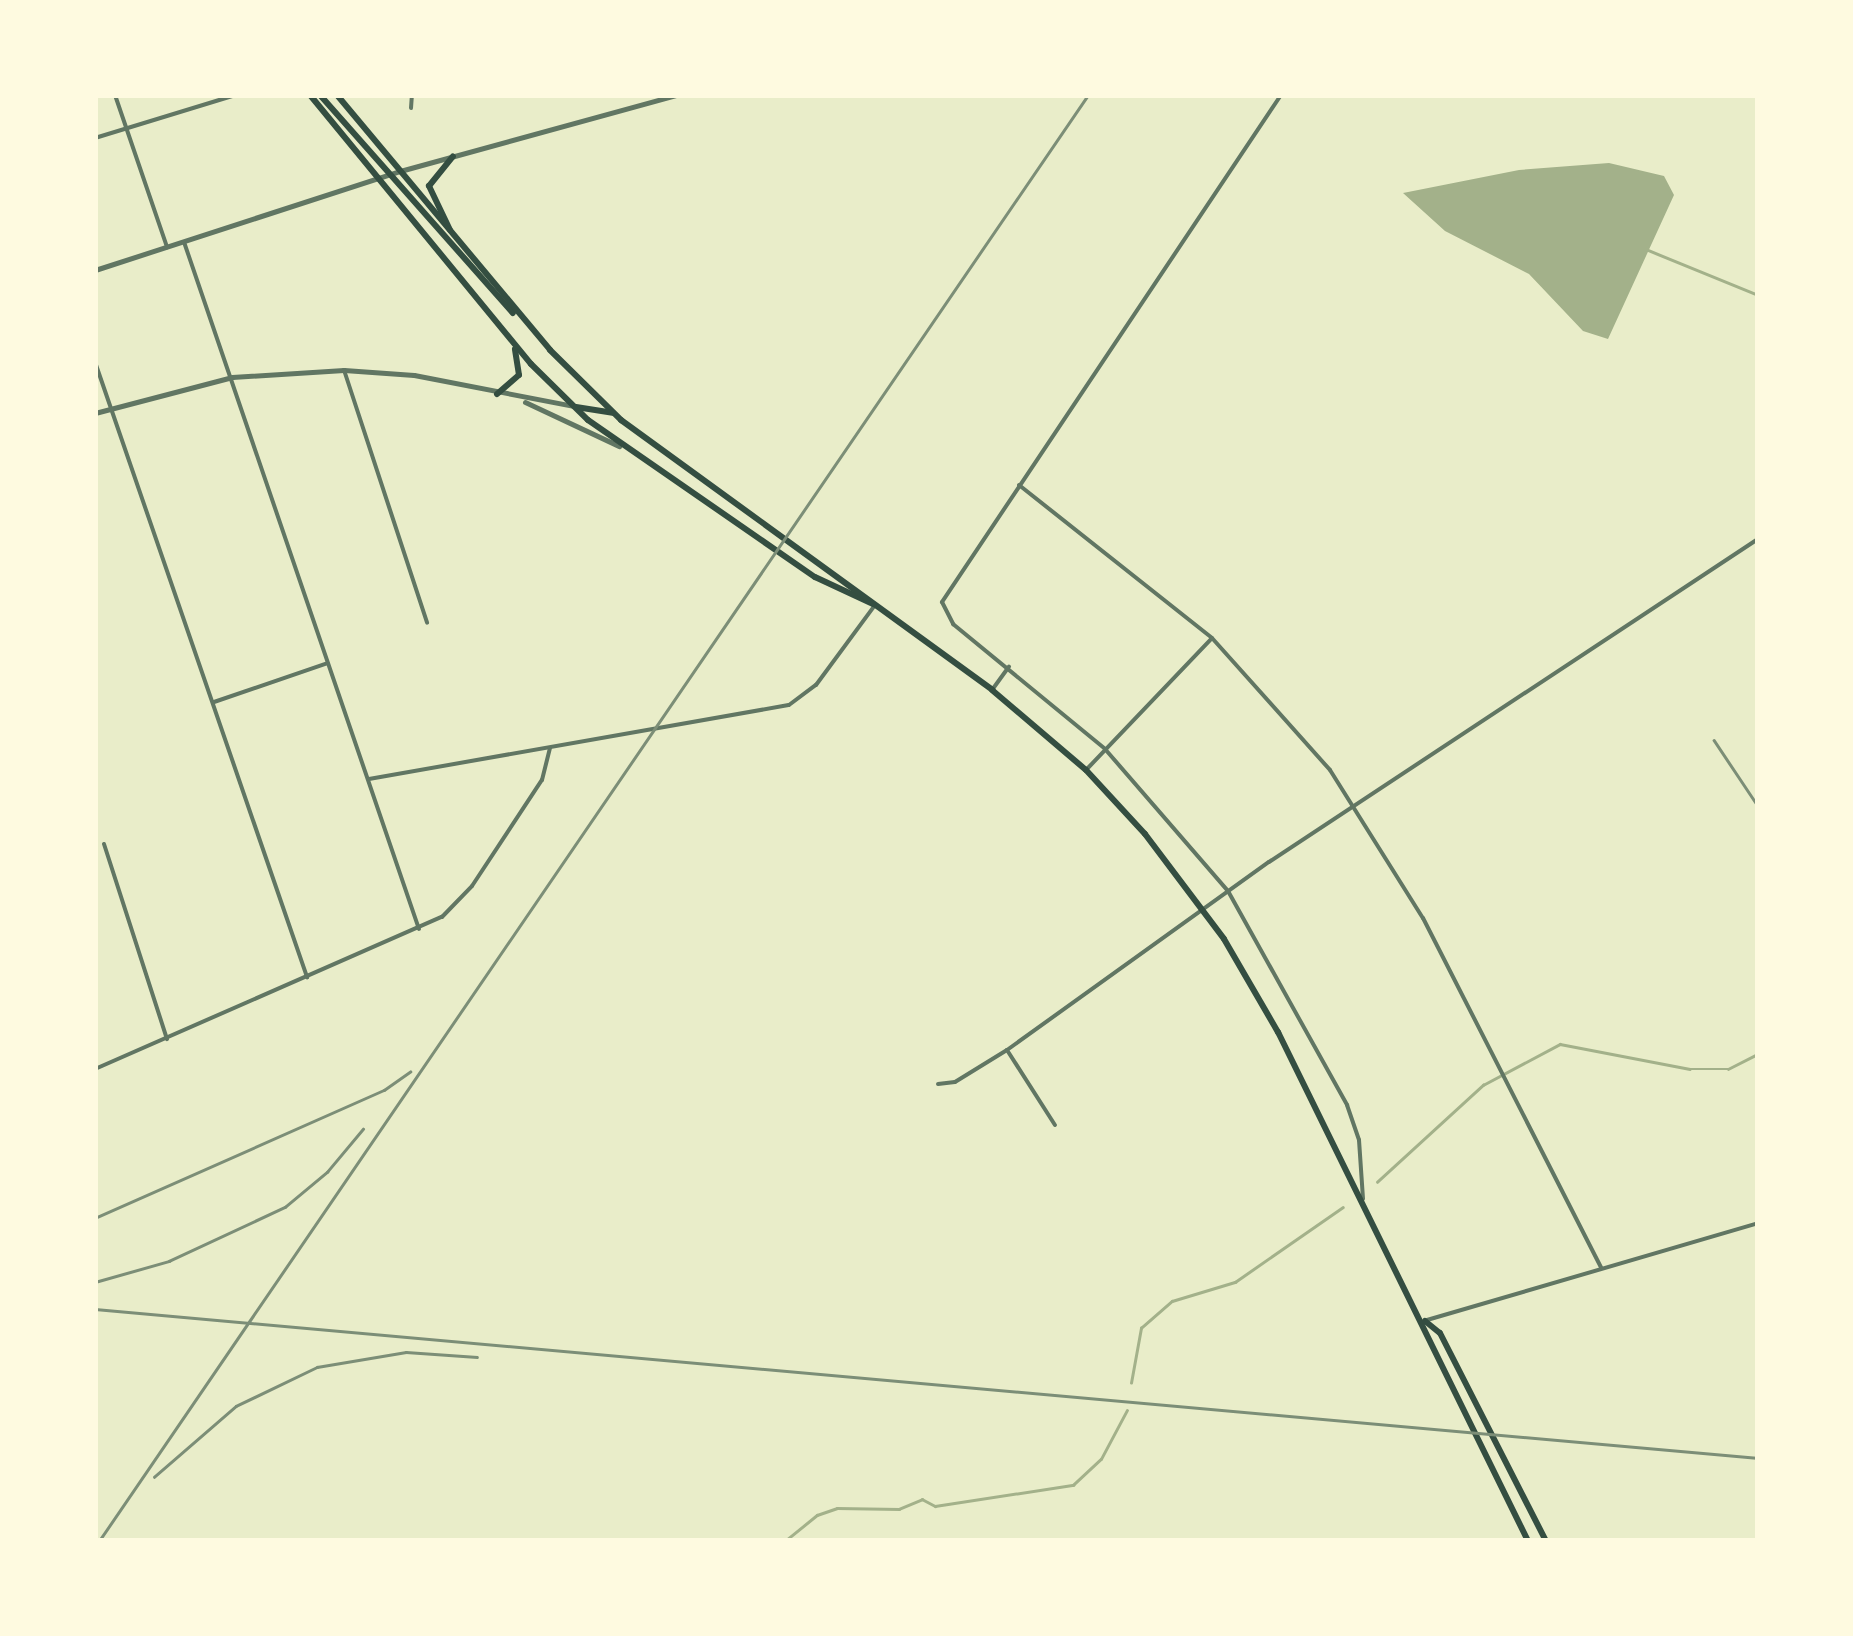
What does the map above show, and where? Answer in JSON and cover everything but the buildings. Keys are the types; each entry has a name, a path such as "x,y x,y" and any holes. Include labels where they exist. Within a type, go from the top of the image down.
{"highway":[{"path":"310,95 513,343 573,406 619,446 815,577 874,605"},
{"path":"320,95 483,286 533,330"},
{"path":"337,95 533,330 614,414 992,690 1086,770 1203,908 1261,1002 1363,1199 1424,1321 1427,1342 1528,1541"},
{"path":"450,231 429,186 453,156"},
{"path":"497,394 519,375 513,343"},
{"path":"573,406 614,414"},
{"path":"1424,1321 1440,1334 1546,1541"}],"street":[{"path":"116,95 167,247"},
{"path":"95,138 236,95"},
{"path":"411,108 412,95"},
{"path":"95,270 400,171 676,95"},
{"path":"1281,95 1017,484 942,602 953,624 1105,749 1228,891 1347,1105 1359,1140 1363,1199"},
{"path":"184,242 419,929"},
{"path":"95,362 307,978"},
{"path":"344,370 427,623"},
{"path":"95,413 232,377 344,370 414,374 522,401 619,446"},
{"path":"522,401 573,406"},
{"path":"1017,484 1212,638 1300,734 1353,807 1423,918 1601,1267"},
{"path":"938,1084 955,1082 1008,1050 1228,891 1758,540"},
{"path":"368,779 788,706 816,685 874,605"},
{"path":"1086,770 1212,638"},
{"path":"213,702 328,663"},
{"path":"992,690 1010,668"},
{"path":"95,1068 168,1040 442,917 472,886 542,780 550,748"},
{"path":"104,844 168,1040"},
{"path":"1008,1050 1055,1124"},
{"path":"1424,1321 1758,1223"}],"shaded area":[{"path":"1609,163 1664,176 1674,195 1608,339 1583,331 1529,274 1445,231 1403,193 1519,170"}],"waterway":[{"path":"1648,250 1758,295"},
{"path":"1377,1182 1483,1085 1560,1044 1690,1069 1728,1069 1758,1054"},
{"path":"1131,1383 1141,1328 1172,1301 1235,1282 1343,1207"},
{"path":"785,1541 817,1515 837,1508 899,1509 922,1499 935,1506 1073,1485 1101,1459 1127,1410"}],"railway":[{"path":"99,1541 1088,95"},
{"path":"1714,740 1758,806"},
{"path":"95,1218 384,1090 410,1072"},
{"path":"95,1282 169,1261 285,1207 327,1172 363,1129"},
{"path":"95,1309 1758,1458"},
{"path":"154,1477 236,1406 317,1367 406,1352 477,1357"}]}
